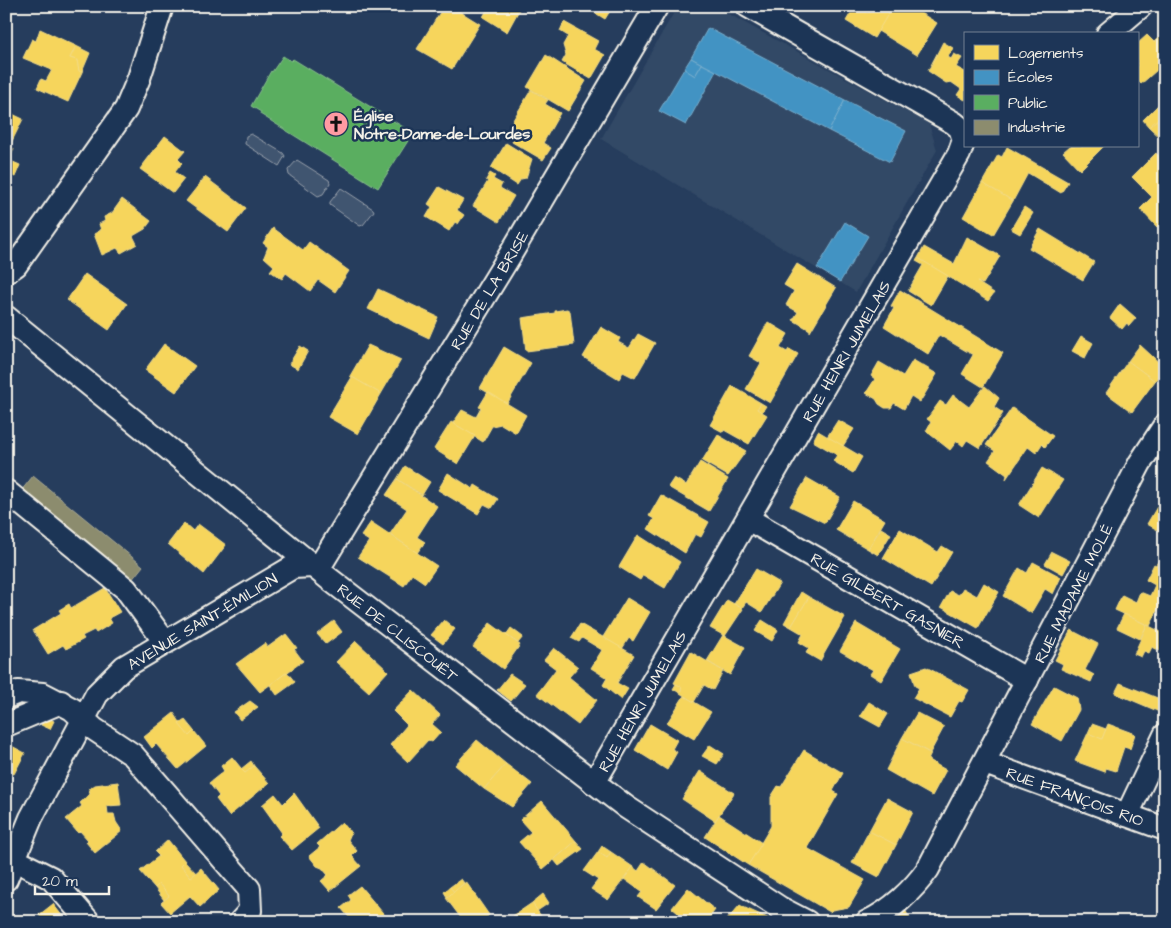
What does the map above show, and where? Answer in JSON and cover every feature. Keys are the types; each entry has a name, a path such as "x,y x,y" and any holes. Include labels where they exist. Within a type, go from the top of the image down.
{"street":[{"path":"6,272 16,265 126,109 139,78 162,6"},
{"name":"RUE DE LA BRISE","path":"313,566 323,561 333,545 510,255 657,6"},
{"name":"RUE HENRI JUMELAIS","path":"594,783 959,154 964,140 964,134 954,123 748,6"},
{"path":"1110,32 1141,6"},
{"name":"RUE DE CLISCOUËT","path":"6,317 313,566 626,808 807,922"},
{"name":"RUE MADAME MOLÉ","path":"985,763 1140,463 1165,425"},
{"path":"6,491 126,589 165,642"},
{"name":"RUE GILBERT GASNIER","path":"748,519 1028,680"},
{"name":"AVENUE SAINT-ÉMILION","path":"10,869 31,818 97,694 124,667 293,567 313,566"},
{"path":"6,697 18,692 30,691 43,694 61,702 133,755 249,889 250,911 240,922"},
{"path":"6,725 61,702"},
{"path":"1127,815 1165,735"},
{"path":"868,922 892,906 921,879 985,763"},
{"name":"RUE FRANÇOIS RIO","path":"985,763 1165,829"},
{"path":"10,869 51,878 90,922"}],"shaded area":[{"path":"683,6 714,6 929,124 937,150 856,292 601,139 676,9"},
{"path":"251,134 283,153 285,156 279,166 245,144 246,136"},
{"path":"297,160 329,180 330,183 323,194 318,196 289,175 288,170"},
{"path":"341,188 373,209 374,211 363,225 360,226 330,205 330,202"}],"building: Logements":[{"path":"66,6 83,6 80,12"},
{"path":"444,6 451,6 480,24 452,69 417,49"},
{"path":"489,6 512,6 519,10 507,32 483,17"},
{"path":"584,6 613,6 605,19"},
{"path":"855,6 868,13 872,6 884,6 891,10 874,38 846,21"},
{"path":"893,6 909,6 937,23 917,55 878,31"},
{"path":"564,22 598,41 594,49 605,55 591,79 562,62 566,55 563,45 568,36 560,31"},
{"path":"40,29 76,46 70,58 77,60 79,71 82,72 68,102 37,88 41,79 46,81 52,70 23,58 32,39 36,41"},
{"path":"1163,34 1165,63 1141,84 1138,81 1138,43 1147,35 1154,42"},
{"path":"943,42 953,48 948,57 951,59 954,54 962,58 956,67 964,71 964,99 957,95 961,89 951,82 946,83 928,71"},
{"path":"76,46 90,53 82,72 79,71 77,60 70,58"},
{"path":"546,55 586,81 568,111 527,87"},
{"path":"531,90 548,100 545,104 560,113 543,143 551,148 543,160 512,142 519,130 510,125"},
{"path":"1165,98 1165,113 1149,127 1143,120"},
{"path":"6,111 23,119 9,147 14,149 9,160 6,159"},
{"path":"1160,117 1165,122 1165,142 1149,127"},
{"path":"165,136 185,151 178,159 182,163 175,172 184,179 173,193 140,169"},
{"path":"506,143 532,159 526,178 521,179 517,185 491,168"},
{"path":"1006,148 1009,148 1068,182 1061,193 1028,173 1013,201 982,183 998,155 1002,157"},
{"path":"1068,148 1102,148 1080,170 1063,152"},
{"path":"1156,153 1165,161 1165,220 1157,227 1140,209 1152,197 1132,177"},
{"path":"6,159 20,165 15,177 6,173"},
{"path":"490,173 495,176 493,179 502,184 500,188 514,196 499,222 473,206 488,181 486,180"},
{"path":"205,177 246,208 228,232 186,201"},
{"path":"982,183 1013,201 993,235 963,217"},
{"path":"439,187 463,200 457,210 464,215 458,224 455,222 449,231 426,217 432,207 428,204"},
{"path":"122,199 151,221 145,229 133,236 137,244 121,253 117,248 102,255 94,234 101,230 99,224 105,221 104,217 112,213"},
{"path":"1024,207 1033,213 1020,234 1011,229"},
{"path":"273,228 303,250 309,242 349,271 335,292 318,280 310,291 286,273 282,279 270,271 274,266 264,257 268,247 263,243"},
{"path":"1040,229 1094,262 1083,280 1029,248"},
{"path":"967,237 1000,256 983,284 977,282 994,293 988,301 918,258 924,247 954,264"},
{"path":"918,258 948,276 931,305 908,291 923,265 916,261"},
{"path":"797,264 836,288 810,332 810,330 793,320 798,312 786,305 794,291 784,285"},
{"path":"85,274 127,304 109,330 67,300"},
{"path":"378,289 438,317 429,338 368,309"},
{"path":"900,290 1003,353 983,387 962,374 973,355 939,335 928,354 884,326 894,308 891,306"},
{"path":"1120,304 1136,318 1129,326 1127,323 1122,329 1110,318"},
{"path":"567,309 570,311 574,345 526,351 522,318 555,313 555,311"},
{"path":"768,322 788,334 780,348 787,352 789,349 798,354 770,403 746,389 761,363 749,356"},
{"path":"601,327 620,338 618,342 629,348 638,334 655,343 635,378 623,372 619,379 583,357"},
{"path":"1081,336 1093,343 1085,358 1072,351"},
{"path":"164,344 195,366 176,392 145,370"},
{"path":"368,345 401,360 381,394 350,376"},
{"path":"1140,345 1165,368 1155,381 1128,361"},
{"path":"300,346 308,351 298,369 289,364"},
{"path":"504,347 531,363 507,404 480,388"},
{"path":"913,360 937,374 920,402 911,396 904,409 894,403 891,408 885,408 866,393 875,379 871,376 879,362 903,376"},
{"path":"1128,361 1155,381 1132,412 1106,393"},
{"path":"352,377 381,394 358,434 328,417"},
{"path":"732,386 761,403 757,409 767,415 749,444 724,430 723,432 710,425"},
{"path":"985,386 999,398 994,407 1003,413 980,448 967,440 963,446 957,441 950,450 926,431 931,422 927,419 940,401 946,405 953,395 969,407"},
{"path":"488,392 526,415 516,433 501,424 492,426 483,442 453,423 462,410 476,417 481,408 479,407"},
{"path":"761,403 766,406 762,412 757,409"},
{"path":"1012,408 1053,436 1045,447 1042,444 1036,453 1028,447 1006,479 1007,475 988,461 995,451 986,445"},
{"path":"838,420 854,429 843,446 827,437"},
{"path":"451,422 475,436 458,464 434,449"},
{"path":"818,431 862,457 853,473 833,461 837,455 813,441"},
{"path":"718,435 746,451 728,476 702,461"},
{"path":"700,462 728,479 709,511 668,487 674,478 686,485"},
{"path":"405,466 430,482 422,495 397,479"},
{"path":"1042,468 1063,480 1039,518 1019,505"},
{"path":"448,473 473,489 475,485 498,499 492,508 484,504 478,514 438,490"},
{"path":"807,478 840,497 825,523 790,506"},
{"path":"397,479 437,506 417,537 425,542 417,553 390,534 407,509 386,495"},
{"path":"1165,493 1165,534 1147,524"},
{"path":"661,495 709,522 701,537 695,534 685,553 648,529 654,519 649,516"},
{"path":"853,501 885,520 868,549 836,530"},
{"path":"371,522 437,566 425,583 412,574 404,586 358,557 369,541 361,536"},
{"path":"184,523 193,531 198,524 226,545 204,574 168,544"},
{"path":"881,528 891,534 878,555 868,549"},
{"path":"900,529 938,552 942,546 952,552 931,587 883,558"},
{"path":"638,535 680,562 665,588 643,575 640,580 619,567"},
{"path":"1165,550 1165,570 1156,565"},
{"path":"1052,552 1070,561 1063,574 1045,564"},
{"path":"1033,562 1061,577 1053,594 1045,589 1031,613 1003,596 1019,568 1027,573"},
{"path":"1154,564 1165,570 1165,595 1150,626 1115,610 1122,595 1136,602 1140,592 1150,596 1155,585 1146,580"},
{"path":"756,569 780,583 762,612 746,602 742,608 734,604"},
{"path":"984,583 999,592 978,628 941,607 950,591 959,595 963,588 977,596"},
{"path":"105,588 120,612 109,618 112,623 96,633 94,630 82,636 84,639 66,649 63,645 48,654 33,630 61,613 59,610 69,604 71,608"},
{"path":"801,592 809,597 791,627 784,623"},
{"path":"809,597 845,617 820,661 806,653 809,648 799,642 803,634 791,627"},
{"path":"627,598 650,612 633,641 629,638 622,649 603,637"},
{"path":"727,600 743,609 725,636 710,628"},
{"path":"1124,614 1147,625 1140,639 1117,628"},
{"path":"444,620 455,629 443,644 431,635"},
{"path":"762,620 778,630 772,641 755,631"},
{"path":"334,621 342,632 326,644 317,634"},
{"path":"490,623 520,645 503,669 473,647"},
{"path":"856,623 900,649 881,681 870,674 873,670 840,651"},
{"path":"580,624 634,655 617,683 628,689 621,700 603,685 607,678 591,668 602,650 582,638 579,642 571,638"},
{"path":"1147,625 1165,634 1165,653 1152,647 1149,653 1144,651 1141,657 1134,654"},
{"path":"511,628 523,637 518,643 506,635"},
{"path":"1071,630 1098,644 1085,670 1094,675 1091,682 1061,669 1063,664 1055,660"},
{"path":"286,634 297,648 294,649 303,661 260,692 236,664 265,643 268,647"},
{"path":"723,635 745,647 730,675 707,661"},
{"path":"356,641 388,671 369,692 336,662"},
{"path":"554,648 578,667 569,677 597,700 578,725 537,694 556,669 544,660"},
{"path":"691,652 723,671 713,690 704,685 694,702 680,693 682,687 674,683"},
{"path":"926,667 969,690 962,702 959,701 950,717 913,698 919,688 915,686 911,672"},
{"path":"287,672 295,682 277,695 270,685"},
{"path":"510,674 525,684 511,701 497,690"},
{"path":"1120,683 1165,701 1162,713 1115,693"},
{"path":"676,684 682,687 680,693 673,689"},
{"path":"1054,686 1077,698 1079,710 1062,741 1032,724"},
{"path":"413,690 440,715 432,724 441,732 432,742 428,740 408,762 390,745 407,725 393,711"},
{"path":"684,696 711,712 694,739 667,723"},
{"path":"250,701 258,707 240,720 234,712"},
{"path":"869,702 888,714 880,727 860,716"},
{"path":"174,713 189,736 194,731 206,746 178,769 156,744 152,748 144,737"},
{"path":"917,713 944,727 930,753 902,738"},
{"path":"46,717 54,721 50,729 41,725"},
{"path":"185,720 194,731 189,736 179,724"},
{"path":"650,724 677,740 672,749 677,752 667,770 635,750"},
{"path":"1092,724 1106,729 1102,739 1088,733"},
{"path":"1108,724 1135,734 1130,749 1124,747 1116,771 1106,768 1105,772 1075,761 1088,733 1102,739"},
{"path":"902,738 931,754 928,760 946,770 932,796 886,770"},
{"path":"477,740 506,764 484,789 455,765"},
{"path":"6,743 25,753 14,774 11,773 6,781"},
{"path":"710,745 724,754 717,764 702,756"},
{"path":"804,750 843,773 833,791 838,794 807,848 865,880 849,907 830,912 748,865 771,826 771,797 778,786 781,787"},
{"path":"232,757 245,773 254,766 269,783 229,816 216,799 219,796 209,783 224,771 221,766"},
{"path":"251,761 254,766 245,773 241,769"},
{"path":"506,764 532,784 512,807 484,789"},
{"path":"700,771 734,793 715,821 682,799"},
{"path":"118,782 121,805 107,806 108,814 114,814 116,822 122,831 95,853 86,842 88,840 80,831 78,833 66,819 82,806 80,803 90,794 89,789 95,785"},
{"path":"294,793 319,828 292,850 279,836 282,833 262,805 275,794 283,804"},
{"path":"887,798 913,812 896,845 869,831"},
{"path":"542,801 576,841 543,869 519,842 531,832 520,820"},
{"path":"719,815 762,843 748,865 705,837"},
{"path":"342,822 351,833 348,840 357,851 352,856 361,866 330,891 321,881 328,875 309,856 320,847 317,844"},
{"path":"869,831 896,845 879,877 852,863"},
{"path":"168,840 185,861 181,865 191,877 201,868 219,890 200,907 190,896 170,913 161,903 169,896 159,884 155,888 140,871 159,856 155,852"},
{"path":"576,841 583,849 559,866 554,860"},
{"path":"602,846 611,852 607,858 598,852"},
{"path":"598,852 607,858 611,852 633,867 608,900 591,889 598,880 584,871"},
{"path":"185,861 196,873 191,877 181,865"},
{"path":"644,862 675,885 656,909 638,897 642,892 624,879 633,867 638,871"},
{"path":"461,879 464,883 454,892 450,887"},
{"path":"466,882 489,915 481,922 464,922 446,898"},
{"path":"159,884 169,896 164,900 155,888"},
{"path":"360,886 388,919 393,915 398,922 353,922 341,908 351,900 348,895"},
{"path":"450,887 454,892 447,897 444,892"},
{"path":"688,888 715,910 706,922 689,922 672,908"},
{"path":"543,894 549,903 537,911 532,903"},
{"path":"532,903 545,922 517,922 513,916"},
{"path":"53,904 67,922 44,922 39,915"},
{"path":"740,905 743,907 772,920 725,922"},
{"path":"904,908 910,919 906,922 887,922"}],"building: Écoles":[{"path":"708,28 845,100 829,131 691,58"},
{"path":"691,58 702,64 695,76 684,69"},
{"path":"702,64 716,71 686,125 659,111 684,69 695,76"},
{"path":"845,100 906,131 890,162 829,131"},
{"path":"845,222 868,236 840,282 817,268"}],"building: Public":[{"name":"Église Notre-Dame-de-Lourdes","path":"283,56 291,61 293,59 413,133 378,188 260,114 261,112 251,106 271,71"}],"building: Industrie":[{"path":"33,476 143,566 131,581 21,491"}],"place":[{"name":"Église Notre-Dame-de-Lourdes","path":"336,124"}]}
